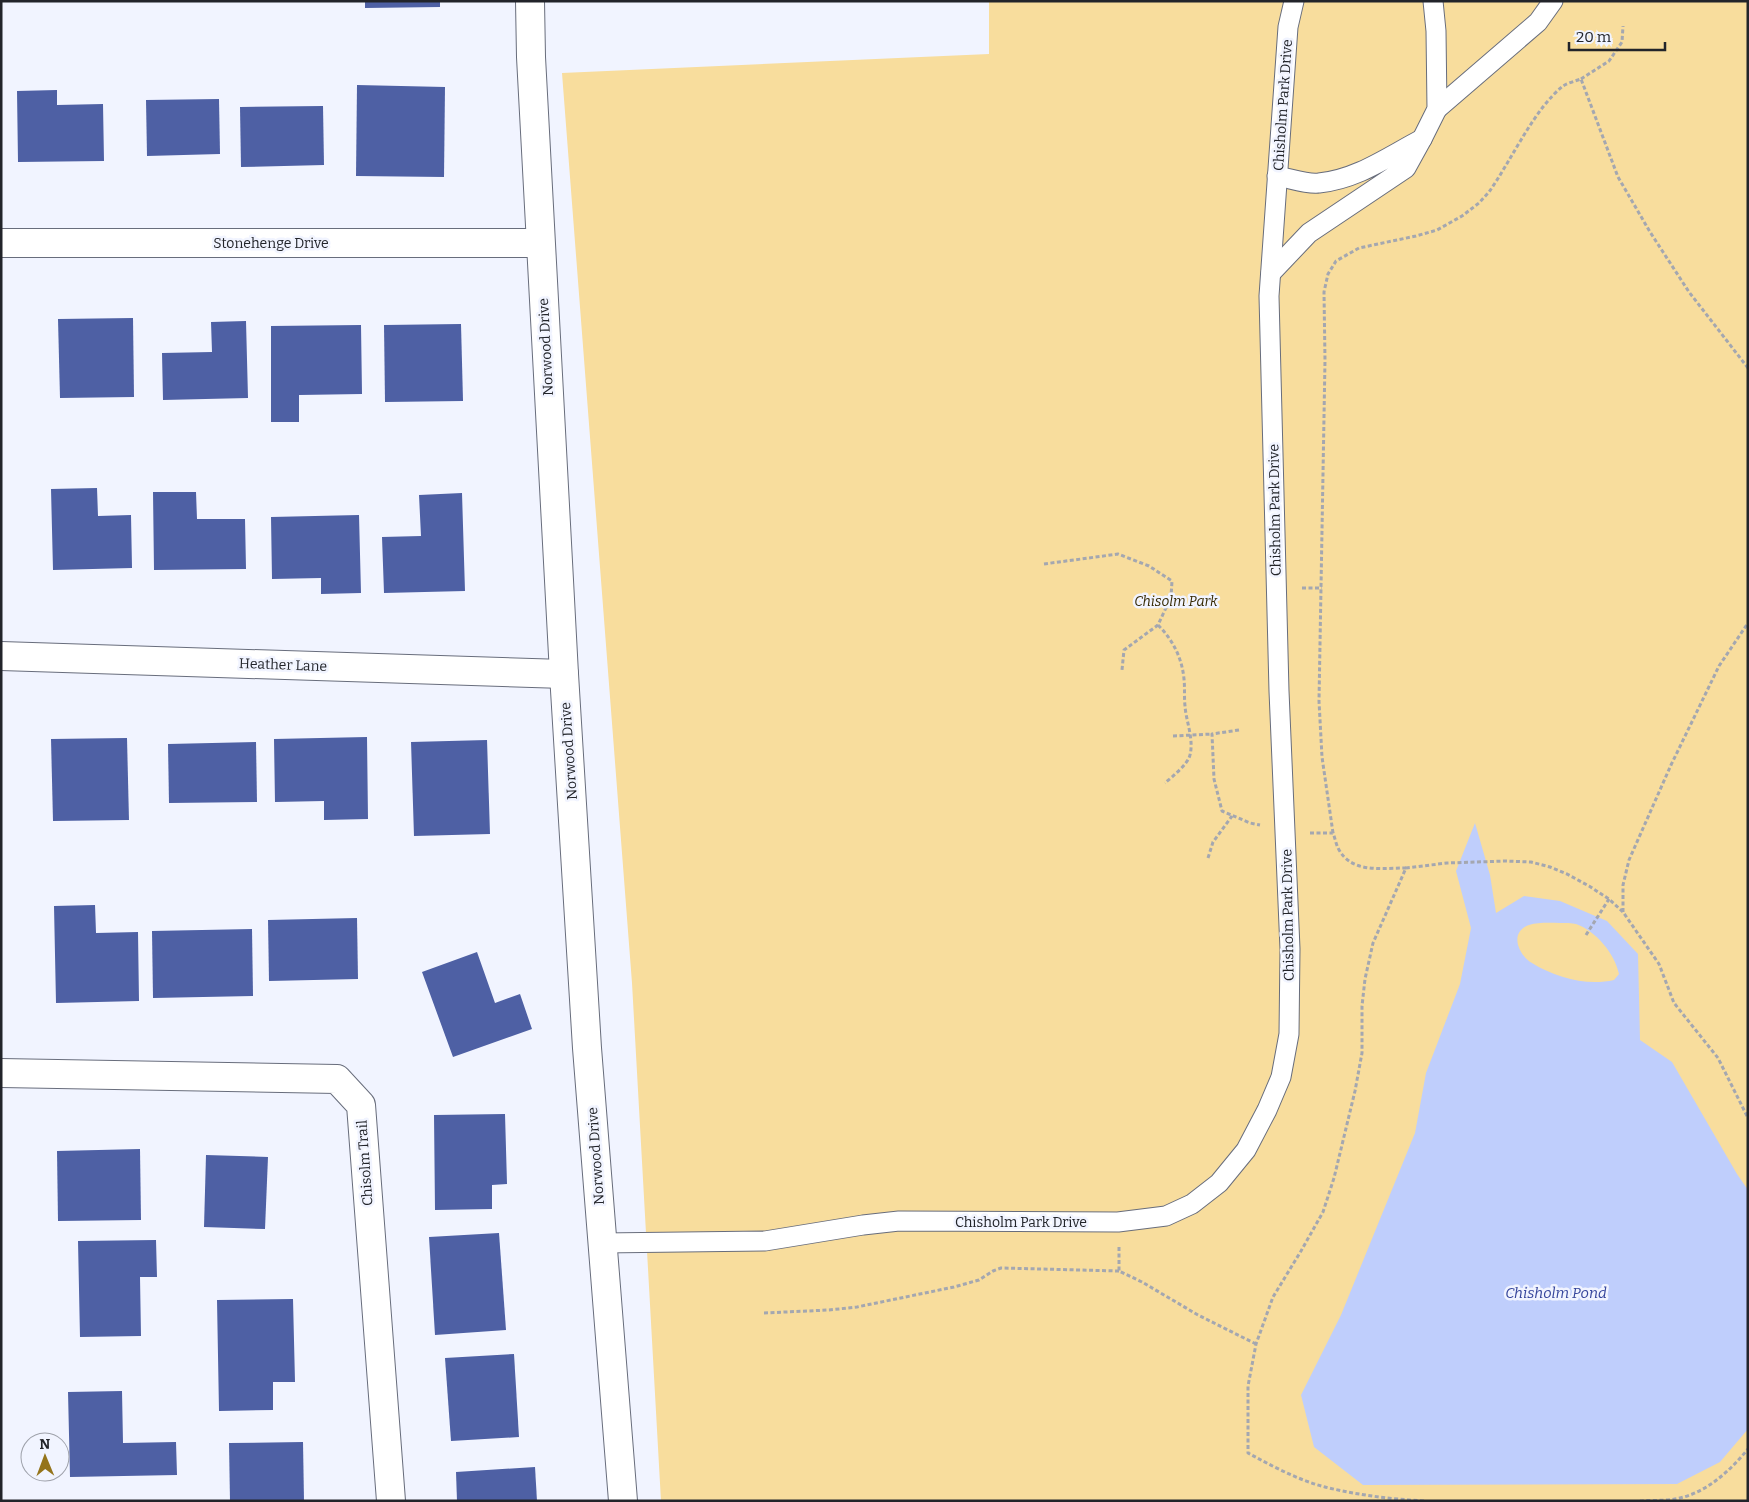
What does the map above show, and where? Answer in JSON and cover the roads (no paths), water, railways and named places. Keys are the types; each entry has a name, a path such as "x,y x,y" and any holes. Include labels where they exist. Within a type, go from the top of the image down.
{"street":[{"name":"Norwood Drive","path":"530,1 530,57 540,243 587,1048 623,1501"},
{"name":"Stonehenge Drive","path":"1,243 540,243"},
{"name":"Heather Lane","path":"1,656 564,674"},
{"name":"Chisolm Trail","path":"1,1073 337,1079 349,1090 361,1106 390,1501"}],"lane":[{"name":"Chisholm Park Drive","path":"602,1243 765,1241 900,1221 1118,1222 1166,1216 1192,1204 1219,1183 1246,1150 1267,1110 1281,1077 1289,1034 1290,949 1279,691 1269,296 1288,27 1294,1"},
{"path":"1433,1 1436,32 1437,109"},
{"path":"1271,273 1309,233 1406,168 1437,109 1538,22 1553,1"},
{"path":"1278,176 1318,184 1355,174 1379,164 1400,150 1422,139"}],"water":[{"name":"Chisholm Pond","path":"1475,823 1490,875 1496,913 1524,896 1560,901 1607,921 1638,954 1640,1040 1672,1062 1748,1190 1748,1429 1720,1462 1677,1484 1363,1485 1314,1447 1301,1395 1341,1315 1415,1133 1426,1073 1460,984 1471,928 1456,871","holes":["1537,923 1574,924 1591,932 1609,951 1619,974 1614,980 1604,982 1583,981 1561,977 1532,963 1523,955 1517,938 1523,928"]}],"park label":[{"name":"Chisolm Park","path":"1176,601"}]}
